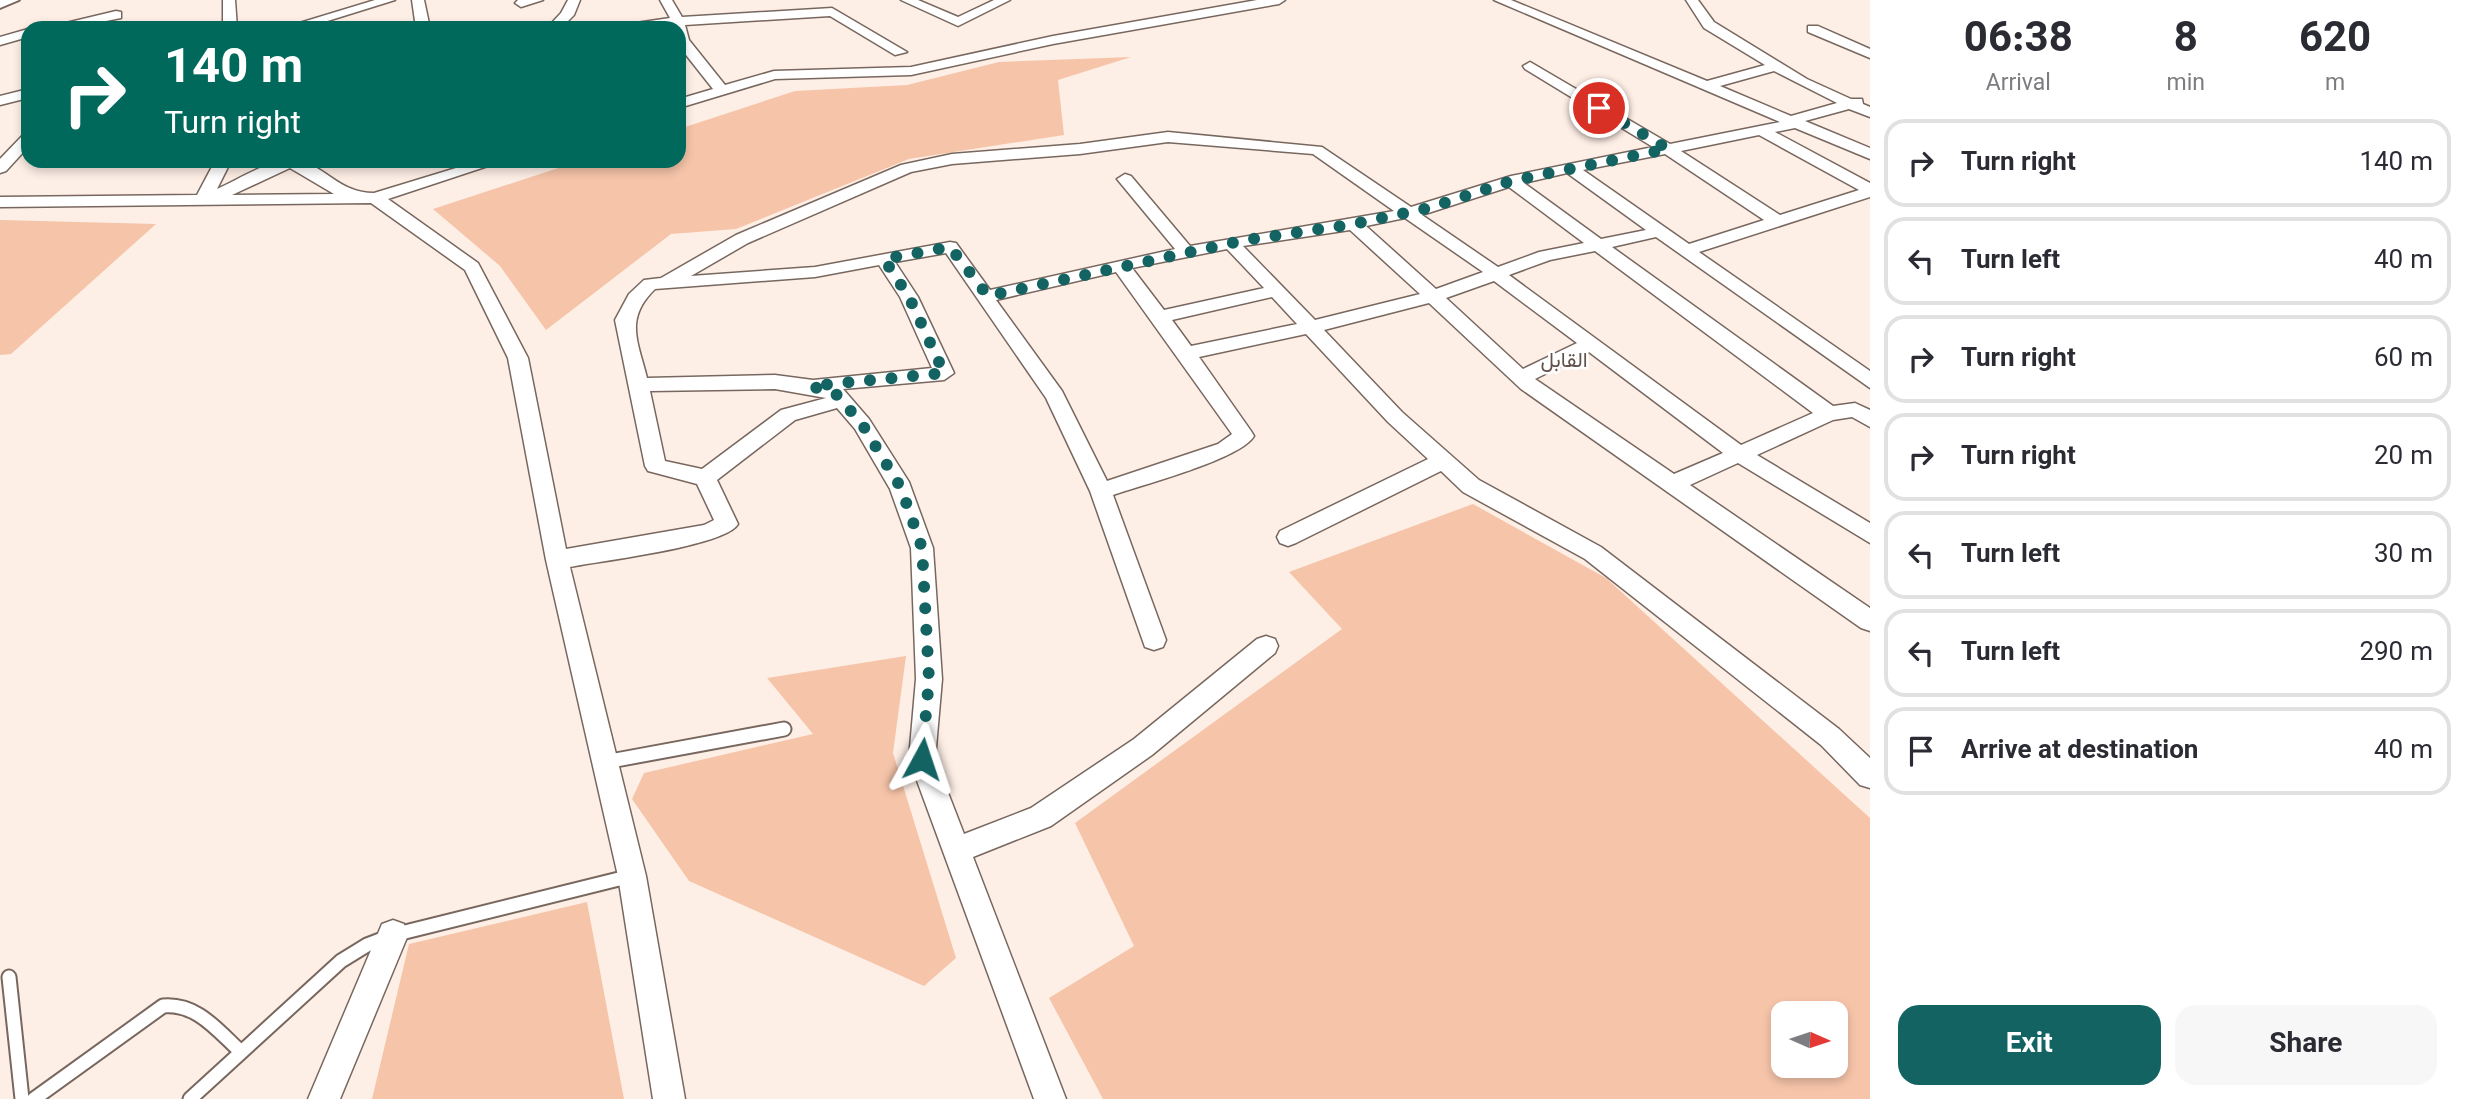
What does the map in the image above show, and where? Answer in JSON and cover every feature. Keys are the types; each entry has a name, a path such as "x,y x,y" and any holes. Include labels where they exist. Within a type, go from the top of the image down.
{"street":[{"path":"0,3 11,0"},
{"path":"112,21 125,0"},
{"path":"229,0 230,21"},
{"path":"315,21 351,5 389,0"},
{"path":"418,0 422,21"},
{"path":"520,3 537,0"},
{"path":"561,21 574,0"},
{"path":"666,0 678,21 832,12 900,52"},
{"path":"744,0 759,16"},
{"path":"832,12 841,0"},
{"path":"907,0 958,22 1004,0"},
{"path":"686,102 774,75 911,71 1053,40 1279,0"},
{"path":"1500,0 1870,154"},
{"path":"1692,0 1709,25 1777,66 1870,113"},
{"path":"86,21 116,15"},
{"path":"1813,29 1870,54"},
{"path":"0,41 21,35"},
{"path":"686,46 722,91"},
{"path":"1530,66 1668,149 1777,221"},
{"path":"1706,86 1777,66"},
{"path":"0,101 21,95"},
{"path":"988,296 1120,265 1408,212 1511,181 1764,132 1870,98"},
{"path":"1764,132 1870,191"},
{"path":"667,282 742,239 907,168 952,159 1080,149 1168,137 1317,150 1494,272 1739,454 1870,534"},
{"path":"0,168 21,146"},
{"path":"202,202 219,168"},
{"path":"202,202 276,168"},
{"path":"305,168 365,198 472,267 518,358 558,560 632,876 669,1099"},
{"path":"0,202 202,202 365,198 470,168"},
{"path":"1570,168 1870,381"},
{"path":"1125,179 1186,252"},
{"path":"1511,181 1829,414"},
{"path":"1684,251 1870,191"},
{"path":"1354,224 1521,378 1870,621"},
{"path":"1185,354 1435,296 1494,272 1594,244 1658,232"},
{"path":"1231,243 1395,417 1471,486 1593,553 1830,737 1870,776"},
{"path":"705,478 656,466 624,320 635,298 650,284 815,272 950,247 988,296 1055,396 1101,491 1154,640"},
{"path":"640,386 662,383 763,382 811,386 944,373 909,297 884,259"},
{"path":"1101,491 1225,449 1244,436 1120,265"},
{"path":"1160,317 1276,291"},
{"path":"1521,378 1590,344"},
{"path":"811,386 836,394 862,424 901,488 922,548 929,679 922,759 1050,1099"},
{"path":"705,478 788,415 842,400"},
{"path":"1672,484 1829,414 1855,410 1870,420"},
{"path":"1288,537 1443,461"},
{"path":"558,560 708,533 727,524 705,478"},
{"path":"957,850 1041,817 1143,747 1266,646"},
{"path":"324,1099 393,935"}],"lane":[{"path":"605,762 784,729"},
{"path":"190,1099 341,961 367,944 393,935 632,876"},
{"path":"9,977 22,1099"},
{"path":"34,1099 163,1006 177,1003 190,1006 240,1051"}],"shaded area":[{"path":"1131,57 1058,80 1064,135 909,159 736,229 671,234 546,330 500,266 433,209 559,168 686,168 686,127 795,91 907,85 999,62"},
{"path":"0,220 156,224 11,354 0,355"},
{"path":"1473,504 1606,578 1870,818 1870,1099 1103,1099 1049,998 1134,946 1075,823 1342,629 1289,572"},
{"path":"906,656 893,753 956,958 924,986 689,881 632,799 644,773 813,734 767,678"},
{"path":"587,902 624,1099 372,1099 409,944"}],"district":[{"name":"القابل","path":"1564,360"}],"route":[{"path":"922,759 929,679 922,548 901,488 862,424 836,394 811,386 944,373 909,297 884,259 950,247 988,296 1246,240 1354,224 1429,208 1511,181 1668,149 1599,108"}]}
